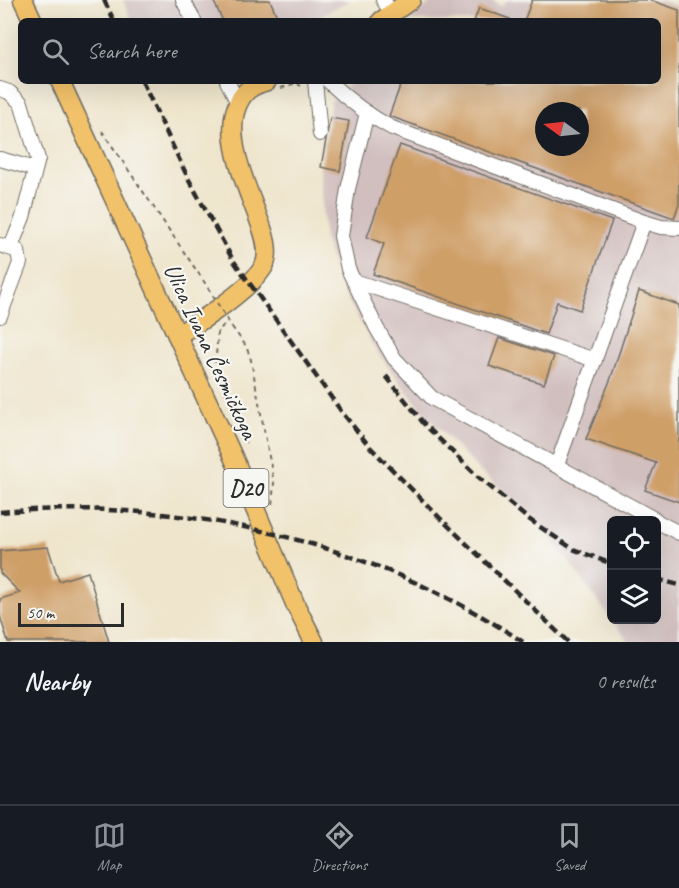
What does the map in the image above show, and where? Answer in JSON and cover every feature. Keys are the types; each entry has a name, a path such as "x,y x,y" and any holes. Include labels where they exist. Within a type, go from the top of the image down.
{"main road":[{"path":"23,0 32,18"},
{"path":"385,12 411,0"},
{"name":"Ulica Ivana Česmičkoga","path":"61,84 234,459 296,606 314,642"},
{"path":"177,335 217,310 259,274 265,264 267,253 264,233 233,143 232,126 238,103 248,89 260,84"}],"street":[{"path":"183,0 193,18"},
{"path":"228,84 238,103"},
{"path":"315,84 320,134"},
{"path":"332,84 368,113 392,128 644,222 661,227 679,228"},
{"path":"0,89 9,92 21,103 38,159 23,217 6,246 18,251 20,263 0,316"},
{"path":"368,113 348,189 341,236 348,269 394,358 432,398 647,516"},
{"path":"0,159 35,168"},
{"path":"557,465 644,222"},
{"path":"354,281 595,360"},
{"path":"661,524 679,533"}],"path":[{"path":"96,122 246,346 251,360 274,483 271,500"}],"shaded area":[{"path":"123,0 350,0 317,18 131,18"},
{"path":"434,0 491,0 501,6 507,0 662,0 679,7 679,642 629,642 615,624 661,624 661,516 607,516 607,614 536,517 482,473 430,419 406,390 375,349 345,294 324,238 320,169 331,101 349,84 661,84 661,18 412,18"}],"building":[{"path":"213,0 270,0 278,18 222,18"},
{"path":"532,0 650,0 679,10 679,204 674,218 389,116 401,84 661,84 661,18 525,18"},
{"path":"479,8 507,18 475,18"},
{"path":"330,118 349,121 340,171 321,167"},
{"path":"400,145 612,221 580,310 557,302 546,334 373,274 384,244 367,237"},
{"path":"639,291 679,305 679,502 645,490 656,463 586,439 611,378"},
{"path":"499,338 554,356 544,384 489,366"},
{"path":"48,547 59,581 88,572 109,642 8,642 0,616 0,599 20,593 0,573 0,551"}],"railway":[{"path":"104,0 113,18"},
{"path":"143,84 188,178 233,260 341,411 370,447 568,642"},
{"path":"386,376 425,425 475,474 527,518 573,549 607,562"},
{"path":"0,512 68,509 137,512 205,520 273,534 339,553 403,577 464,607 523,642"},
{"path":"661,580 679,585"}]}
